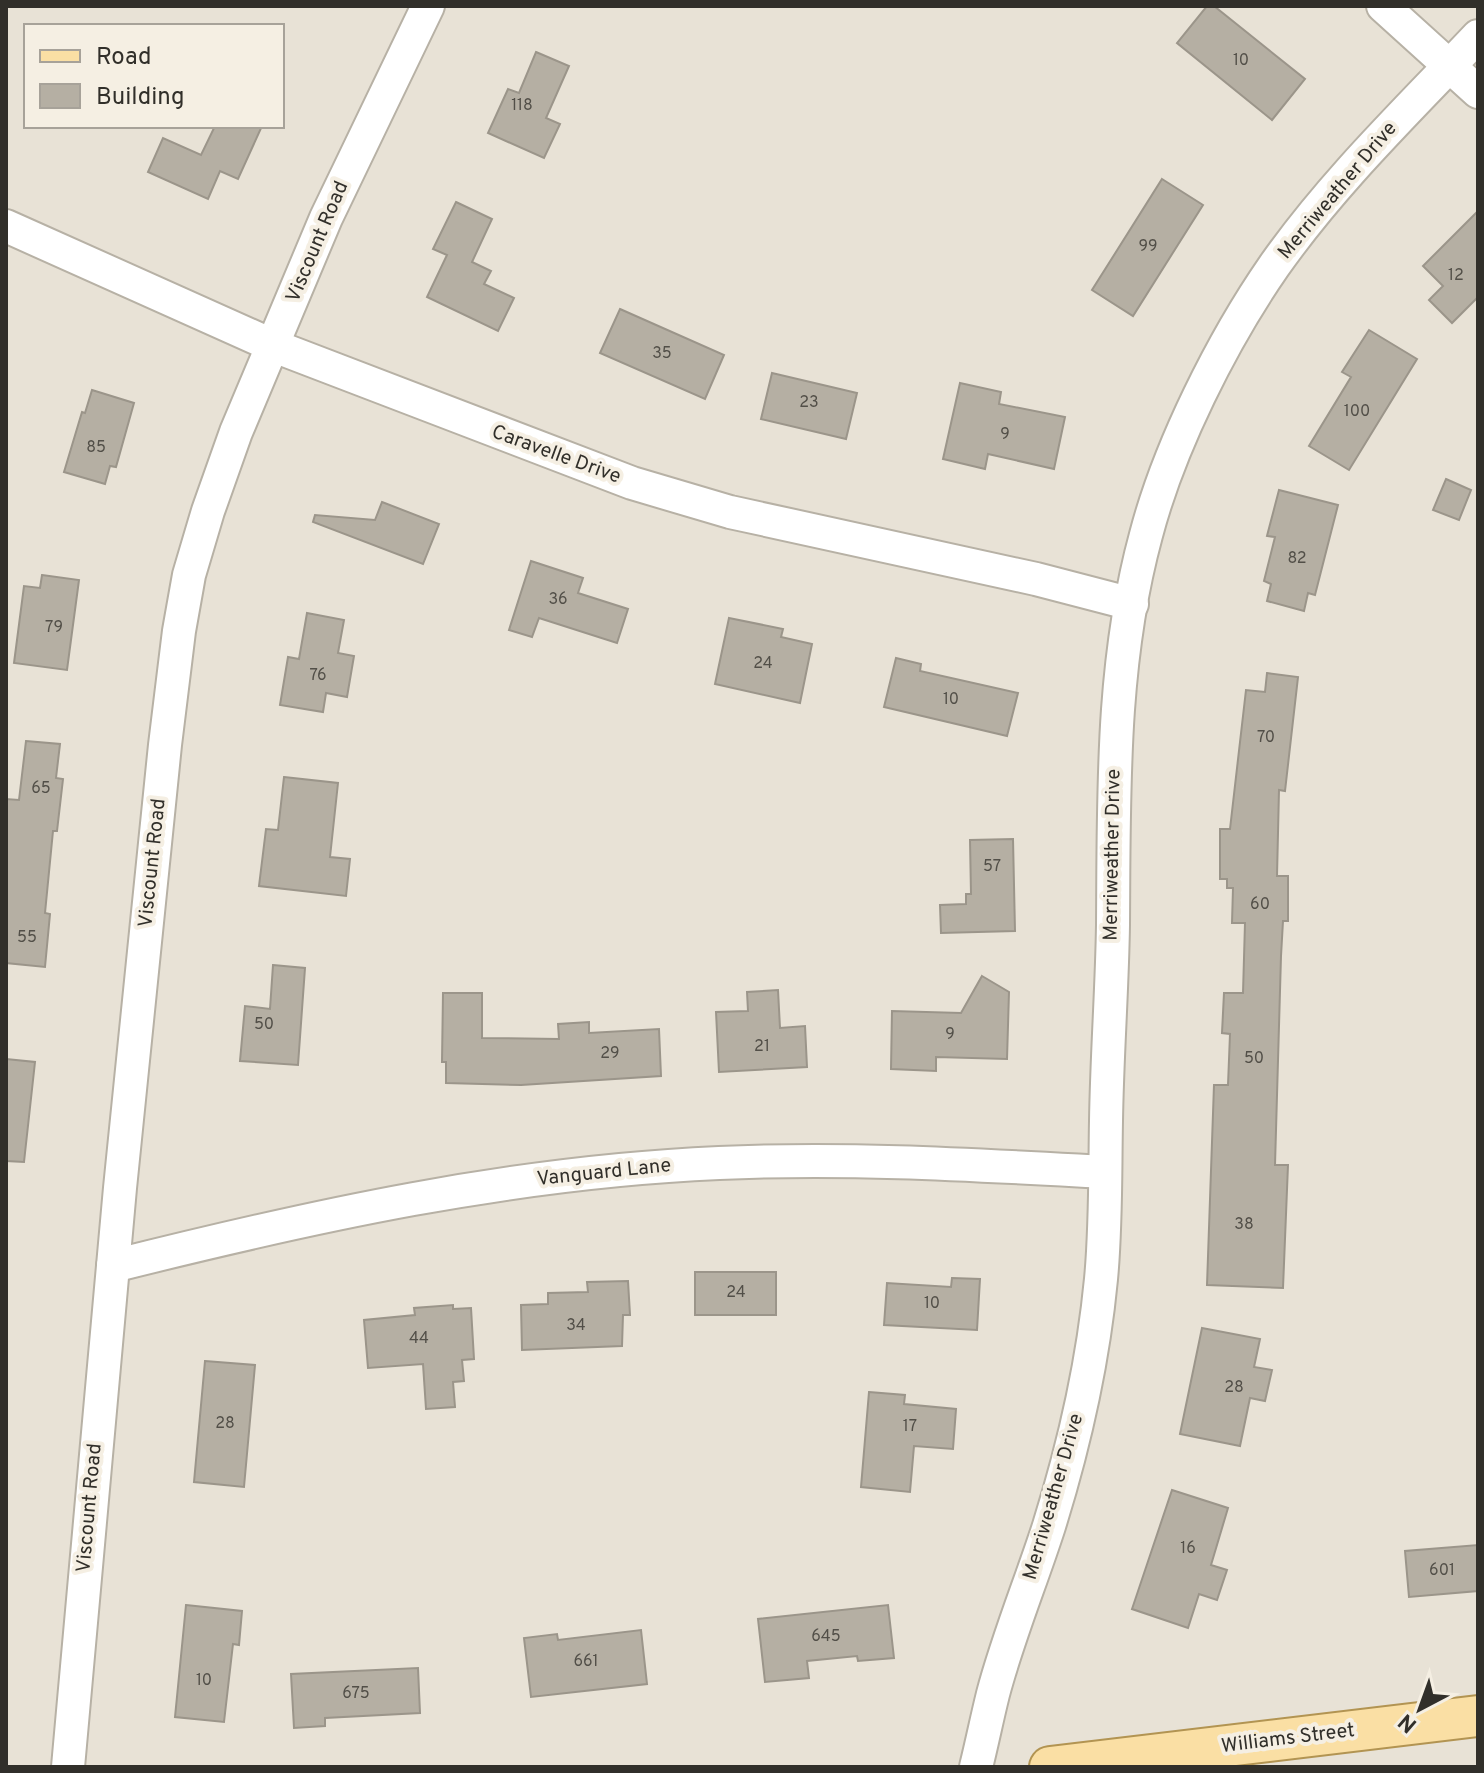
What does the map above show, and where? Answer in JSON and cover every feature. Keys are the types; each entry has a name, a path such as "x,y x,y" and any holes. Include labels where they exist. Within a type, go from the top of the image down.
{"main road":[{"name":"Williams Street","path":"1050,1767 1160,1760 1478,1716"}],"street":[{"name":"Viscount Road","path":"68,1767 113,1266 179,631 189,575 236,432 326,218 428,6"},
{"path":"1383,6 1478,92"},
{"name":"Merriweather Drive","path":"976,1767 994,1691 1054,1508 1080,1412 1093,1345 1101,1276 1105,1172 1115,739 1132,604 1145,537 1186,428 1229,340 1273,269 1347,175 1478,36"},
{"name":"Caravelle Drive","path":"6,226 274,346 672,497 789,526 1036,579 1132,604"},
{"name":"Vanguard Lane","path":"113,1266 251,1231 398,1201 635,1168 828,1161 1105,1172"}],"building":[{"path":"1207,6 1214,6 1305,79 1272,120 1177,43"},
{"path":"536,52 569,66 546,118 560,124 544,158 488,133 508,89 519,93"},
{"path":"214,128 261,128 238,179 220,171 208,199 148,172 163,138 201,155"},
{"path":"1162,179 1203,205 1133,316 1092,290"},
{"path":"456,202 492,219 472,262 491,271 484,284 514,298 498,331 427,297 447,255 433,249"},
{"path":"1478,211 1478,297 1452,323 1429,300 1443,286 1423,266"},
{"path":"620,309 724,355 705,399 600,353"},
{"path":"1369,330 1417,359 1349,470 1309,446 1351,377 1342,372"},
{"path":"772,373 857,393 846,439 761,419"},
{"path":"960,383 1001,392 999,404 1065,417 1054,469 988,454 985,469 943,459"},
{"path":"92,390 134,403 116,467 110,466 105,484 64,472"},
{"path":"1446,479 1471,490 1459,520 1433,510"},
{"path":"1279,490 1338,505 1315,595 1308,593 1304,611 1267,601 1271,584 1264,581 1275,537 1267,536"},
{"path":"382,502 439,524 423,564 313,522 315,515 375,520"},
{"path":"531,561 583,578 578,593 628,609 617,643 539,618 532,637 509,630"},
{"path":"42,575 79,580 67,670 14,663 24,586 40,588"},
{"path":"307,613 344,620 338,653 354,656 347,697 326,693 323,712 280,705 288,657 299,659"},
{"path":"729,618 783,629 781,637 812,644 800,703 715,684"},
{"path":"896,658 921,664 920,671 1018,693 1007,736 884,707"},
{"path":"1267,673 1298,677 1285,791 1279,790 1277,876 1288,876 1288,921 1283,921 1281,956 1275,1165 1288,1165 1283,1288 1207,1285 1214,1085 1228,1085 1230,1034 1222,1033 1224,993 1243,993 1245,923 1232,923 1233,888 1227,888 1227,879 1220,879 1220,829 1230,829 1246,690 1265,692"},
{"path":"26,741 60,744 56,778 63,779 57,831 53,831 45,913 50,914 45,967 6,963 6,799 19,800"},
{"path":"284,777 338,783 330,857 350,859 346,896 259,886 266,829 278,830"},
{"path":"1013,839 1015,931 941,933 940,905 966,904 966,894 971,894 970,840"},
{"path":"273,965 305,968 298,1065 240,1061 245,1006 270,1009"},
{"path":"982,976 1009,992 1007,1059 936,1057 936,1071 891,1069 892,1011 961,1013"},
{"path":"778,990 780,1028 805,1026 807,1067 719,1072 716,1012 748,1011 747,992"},
{"path":"443,993 482,993 482,1038 559,1039 558,1024 589,1022 589,1033 659,1029 661,1076 521,1085 446,1083 446,1062 442,1062"},
{"path":"6,1059 35,1062 24,1162 6,1161"},
{"path":"695,1272 776,1272 776,1315 695,1315"},
{"path":"952,1278 980,1279 977,1330 884,1325 887,1283 951,1287"},
{"path":"628,1281 630,1315 623,1315 622,1346 522,1350 521,1305 548,1304 548,1293 588,1292 587,1282"},
{"path":"453,1305 453,1309 471,1308 474,1359 462,1360 464,1381 453,1382 455,1407 426,1409 423,1364 368,1368 364,1320 415,1315 414,1308"},
{"path":"1202,1328 1260,1339 1254,1367 1272,1370 1265,1401 1250,1398 1240,1446 1180,1434"},
{"path":"205,1361 255,1365 244,1487 194,1482"},
{"path":"869,1392 905,1395 904,1404 956,1409 953,1449 914,1446 910,1492 861,1487"},
{"path":"1172,1490 1228,1508 1211,1565 1227,1570 1217,1600 1199,1594 1188,1628 1132,1609"},
{"path":"1478,1545 1478,1591 1409,1597 1405,1551"},
{"path":"186,1605 242,1611 239,1645 233,1644 224,1722 175,1717"},
{"path":"888,1605 894,1658 858,1661 857,1656 807,1661 809,1678 765,1682 758,1619"},
{"path":"641,1630 647,1684 531,1697 524,1638 557,1634 558,1640"},
{"path":"418,1668 420,1713 325,1718 325,1726 294,1728 291,1674"}]}
